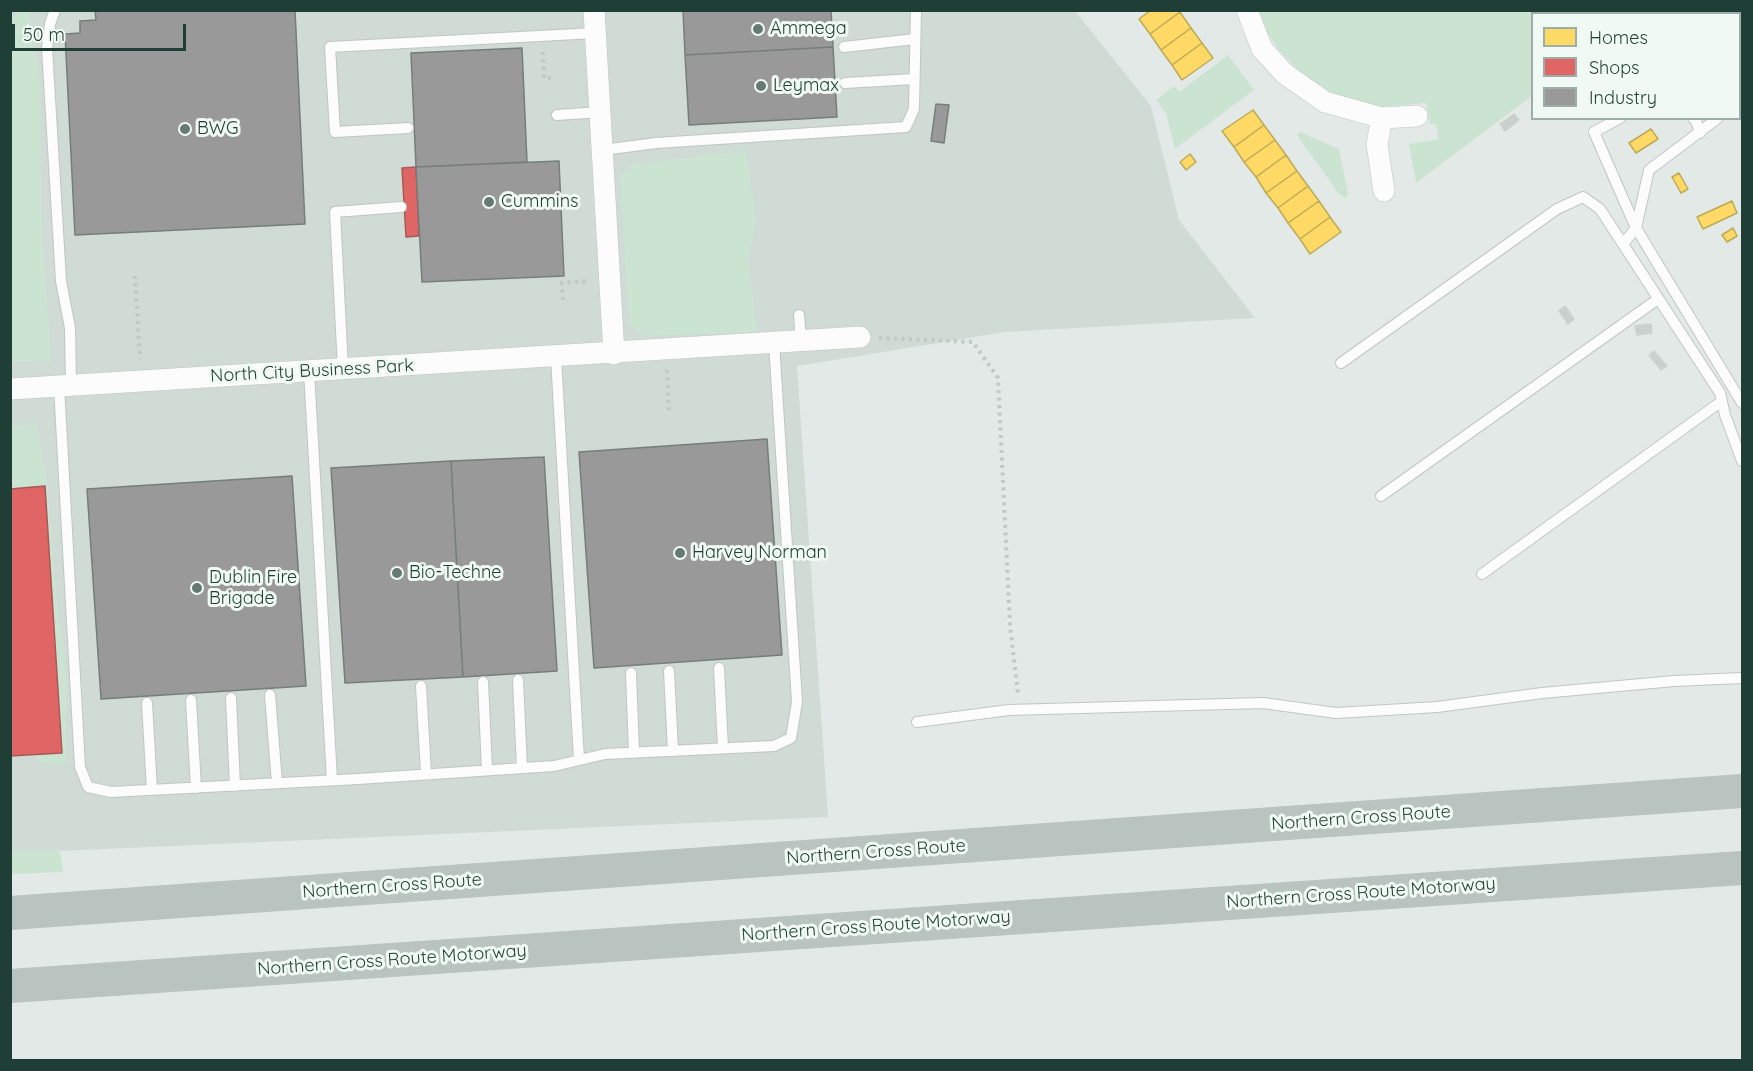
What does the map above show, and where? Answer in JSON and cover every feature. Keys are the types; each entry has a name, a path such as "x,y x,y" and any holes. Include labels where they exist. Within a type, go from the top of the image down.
{"highway":[{"name":"Northern Cross Route","path":"10,914 1743,791"},
{"name":"Northern Cross Route Motorway","path":"10,986 1743,867"}],"street":[{"path":"594,10 614,354"},
{"path":"1247,10 1262,49 1285,74 1325,102 1382,118 1417,116"},
{"path":"1382,118 1377,144 1384,191"},
{"name":"North City Business Park","path":"10,389 614,354 860,337"}],"lane":[{"path":"55,10 50,24 47,48 61,281 70,328 65,386 80,767 88,787 111,792 555,766 605,754 774,746 791,738 797,702 774,344"},
{"path":"603,150 656,143 906,127 914,109 916,10"},
{"path":"408,128 335,132 330,47 596,33"},
{"path":"844,47 915,39"},
{"path":"845,83 914,79"},
{"path":"557,116 601,112"},
{"path":"1616,120 1594,132 1636,228 1743,403"},
{"path":"1695,120 1700,132"},
{"path":"1623,244 1636,228 1649,170 1716,120"},
{"path":"1341,363 1557,209 1582,197 1600,209 1720,393 1725,415 1743,461"},
{"path":"344,369 335,212 401,207"},
{"path":"1381,496 1658,299"},
{"path":"799,315 801,341"},
{"path":"556,357 579,760"},
{"path":"309,371 332,780"},
{"path":"1482,574 1722,401"},
{"path":"719,668 723,748"},
{"path":"669,671 673,751"},
{"path":"631,673 634,753"},
{"path":"917,722 1019,709 1263,702 1336,713 1437,707 1542,693 1663,682 1743,678"},
{"path":"518,680 522,768"},
{"path":"483,682 487,770"},
{"path":"421,686 426,774"},
{"path":"270,695 277,783"},
{"path":"231,698 235,786"},
{"path":"191,700 196,788"},
{"path":"147,703 152,790"}],"path":[{"path":"542,36 544,78 555,78"},
{"path":"135,276 142,381"},
{"path":"563,300 562,283 610,280"},
{"path":"860,337 973,342 998,378 1010,625 1019,709"},
{"path":"666,350 669,412"}],"shaded area":[{"path":"11,11 1075,11 1151,106 1179,220 1255,318 1005,332 797,366 828,817 60,851 11,851"}],"green space":[{"path":"21,10 29,11 40,79 41,210 51,361 11,362 10,20"},
{"path":"1606,10 1607,12 1531,12 1531,97 1416,183 1409,144 1439,139 1436,124 1430,124 1426,103 1381,107 1353,101 1330,92 1299,71 1278,49 1261,23 1257,11"},
{"path":"1228,55 1254,90 1175,149 1166,113 1156,100 1174,86 1179,92"},
{"path":"1300,132 1339,149 1348,194 1346,198 1339,194 1297,135"},
{"path":"746,150 756,219 748,262 757,332 641,336 629,323 620,176 632,165"},
{"path":"36,424 46,472 57,605 66,667 66,763 42,763 11,733 10,425"},
{"path":"10,851 60,851 63,872 11,874"}],"building: Homes":[{"path":"1151,10 1179,10 1180,12 1150,34 1139,19"},
{"path":"1180,12 1191,28 1161,50 1150,34"},
{"path":"1191,28 1202,43 1172,65 1161,50"},
{"path":"1202,43 1213,58 1182,80 1172,65"},
{"path":"1253,110 1264,125 1234,147 1222,131"},
{"path":"1264,125 1275,140 1244,162 1234,147"},
{"path":"1651,129 1658,139 1636,153 1629,143"},
{"path":"1275,140 1286,155 1256,177 1244,162"},
{"path":"1190,154 1196,162 1186,170 1180,162"},
{"path":"1286,155 1297,171 1266,193 1256,177"},
{"path":"1297,171 1308,186 1278,208 1266,193"},
{"path":"1679,173 1688,189 1681,193 1672,177"},
{"path":"1308,186 1319,201 1288,223 1278,208"},
{"path":"1319,201 1330,217 1300,239 1288,223"},
{"path":"1732,201 1737,213 1703,229 1697,217"},
{"path":"1330,217 1341,232 1310,254 1300,239"},
{"path":"1733,228 1737,236 1727,242 1722,235"}],"building: Shops":[{"path":"416,167 419,236 406,237 402,168"},
{"path":"45,486 62,753 10,756 10,489"}],"building: Industry":[{"name":"BWG","path":"95,10 295,10 305,224 75,235 65,34 80,33 80,21 96,20"},
{"name":"Ammega","path":"683,10 831,10 833,47 685,55"},
{"name":"Leymax","path":"833,47 837,117 689,125 685,55"},
{"path":"522,48 527,162 416,167 411,53"},
{"path":"936,104 949,105 944,143 931,141"},
{"name":"Cummins","path":"559,161 564,276 422,282 416,167"},
{"name":"Harvey Norman","path":"767,439 782,655 594,668 579,452"},
{"path":"544,457 557,671 463,677 451,461"},
{"name":"Bio-Techne","path":"451,461 463,677 345,683 331,468"},
{"name":"Dublin Fire Brigade","path":"292,476 306,686 101,699 87,489"}],"building: Other":[{"path":"1514,114 1519,120 1505,131 1500,124"},
{"path":"1565,306 1574,319 1568,324 1559,311"},
{"path":"1651,324 1652,333 1637,335 1635,326"},
{"path":"1654,351 1667,366 1661,370 1649,355"}],"place":[{"name":"Ammega","path":"758,29"},
{"name":"Leymax","path":"761,86"},
{"name":"BWG","path":"185,129"},
{"name":"Cummins","path":"489,202"},
{"name":"Harvey Norman","path":"680,553"},
{"name":"Bio-Techne","path":"397,573"},
{"name":"Dublin Fire Brigade","path":"197,588"}]}
